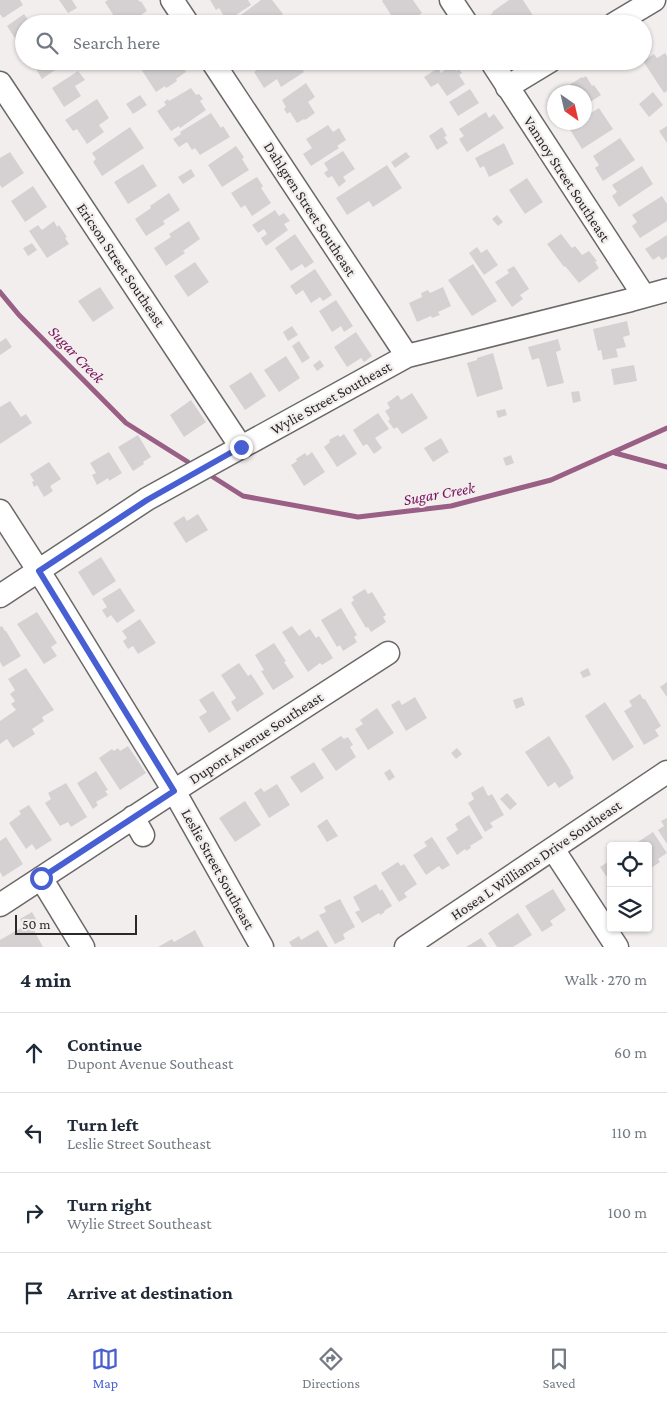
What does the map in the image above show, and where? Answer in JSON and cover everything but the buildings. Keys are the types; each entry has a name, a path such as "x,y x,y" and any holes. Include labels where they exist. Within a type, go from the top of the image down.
{"street":[{"path":"172,0 182,15"},
{"path":"451,0 460,15"},
{"path":"629,15 654,0"},
{"name":"Dahlgren Street Southeast","path":"218,70 407,356"},
{"name":"Vannoy Street Southeast","path":"497,70 644,296"},
{"path":"507,87 535,70"},
{"name":"Ericson Street Southeast","path":"0,83 241,447"},
{"name":"Wylie Street Southeast","path":"0,596 147,500 407,356 667,290"},
{"name":"Leslie Street Southeast","path":"0,510 174,791 262,947"},
{"name":"Dupont Avenue Southeast","path":"0,906 41,878 138,826 174,791 388,653"},
{"name":"Hosea L Williams Drive Southeast","path":"406,947 667,772"},
{"path":"553,849 617,947"},
{"path":"41,878 83,947"}],"waterway":[{"name":"Sugar Creek","path":"0,292 19,315 126,423 188,462"},
{"name":"Sugar Creek","path":"213,477 243,496 358,517 451,506 551,480 667,428"},
{"name":"Sugar Creek","path":"615,453 667,467"}],"route":[{"path":"41,878 174,791 39,571 147,500 241,447"}]}
